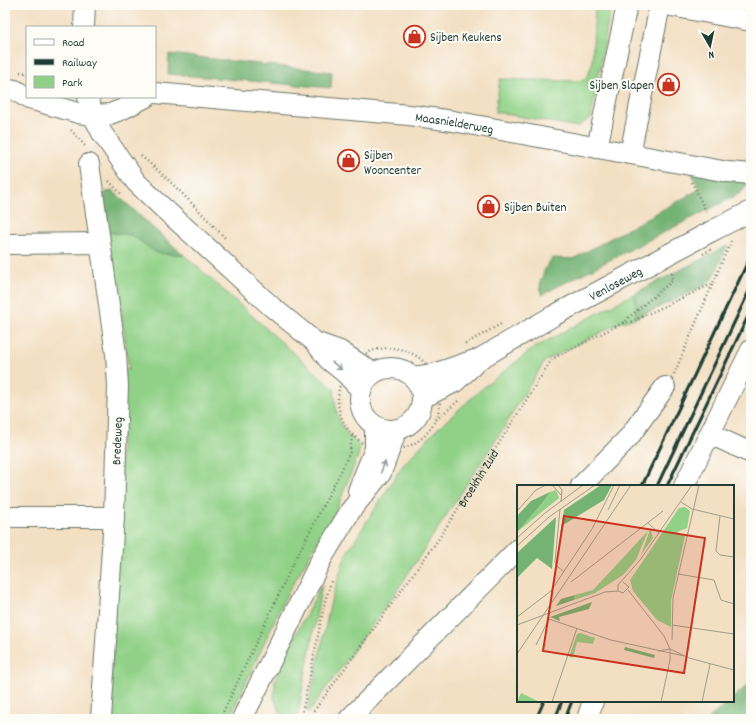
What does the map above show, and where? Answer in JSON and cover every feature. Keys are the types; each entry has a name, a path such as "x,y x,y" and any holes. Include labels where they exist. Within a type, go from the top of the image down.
{"street":[{"path":"84,26 85,5"},
{"path":"597,148 627,5"},
{"path":"630,154 660,5"},
{"path":"666,5 751,21"},
{"path":"16,89 26,97"},
{"name":"Maasnielderweg","path":"156,93 409,115 453,121 728,172 751,174"},
{"path":"28,98 78,113 90,106"},
{"path":"90,106 110,114 144,98"},
{"path":"90,106 102,133 136,182 162,207 272,307 315,342 340,351 373,373"},
{"name":"Bredeweg","path":"89,164 116,354 118,386 114,517 101,719"},
{"name":"Venloseweg","path":"413,377 434,374 481,358 711,224 751,211"},
{"path":"5,244 100,243"},
{"path":"684,485 751,350"},
{"name":"Venloseweg","path":"422,398 455,382 481,358"},
{"path":"356,361 361,390 360,398 362,410 367,419 376,426 386,430 397,429 408,425 414,420 420,409 422,398 420,387 413,377 405,371 396,368 384,368 373,373 367,379 361,390"},
{"path":"582,485 629,437 665,387"},
{"path":"376,426 393,450"},
{"path":"249,717 322,558 352,510 393,450 397,429"},
{"path":"710,434 751,453"},
{"path":"5,517 114,517"},
{"path":"348,719 517,550"},
{"path":"587,719 593,702"}],"path":[{"path":"141,156 173,184 230,243"},
{"path":"683,164 711,224"},
{"path":"665,387 670,381 732,238"},
{"name":"Broekhin Zuid","path":"305,719 311,715 440,537 552,359 622,323 672,281 672,269"},
{"path":"622,323 633,321 714,282"},
{"path":"356,361 373,351 364,355 356,361 341,382 338,393 338,404 340,416 345,426 352,435 362,443 393,450 419,442 429,432 436,421"},
{"path":"220,719 294,562 350,452 352,435"},
{"path":"301,719 325,601 335,572"}],"green space":[{"path":"595,5 611,5 591,118 577,127 495,112 500,79 578,81 586,78 592,65"},
{"path":"169,54 332,72 331,88 168,74"},
{"path":"691,172 741,180 747,185 741,193 541,295 540,282 545,269 552,258 573,259 700,189"},
{"path":"113,191 184,255 157,253 132,235 106,232 103,201 106,192"},
{"path":"106,232 132,235 157,253 184,255 334,389 336,410 339,420 347,434 360,446 358,456 336,510 286,596 229,719 110,719 124,369 129,370 121,309 115,301"},
{"path":"727,246 713,278 706,285 636,318 635,293"},
{"path":"635,293 636,318 619,323 545,361 503,429 396,592 309,712 307,712 331,601 346,554 403,465 436,430 484,387 534,348"},
{"path":"322,584 297,719 287,719 280,712 274,699 275,681 295,636"},
{"path":"751,682 751,719 708,719 728,702 734,702 734,697"}],"railway":[{"path":"642,485 751,255"},
{"path":"657,485 751,287"},
{"path":"667,485 751,310"},
{"path":"536,719 544,702"},
{"path":"555,719 562,702"},
{"path":"565,719 572,702"}],"place":[{"name":"Sijben Keukens","path":"414,36"},
{"name":"Sijben Slapen","path":"669,84"},
{"name":"Sijben Wooncenter","path":"349,161"},
{"name":"Sijben Buiten","path":"488,206"}]}
